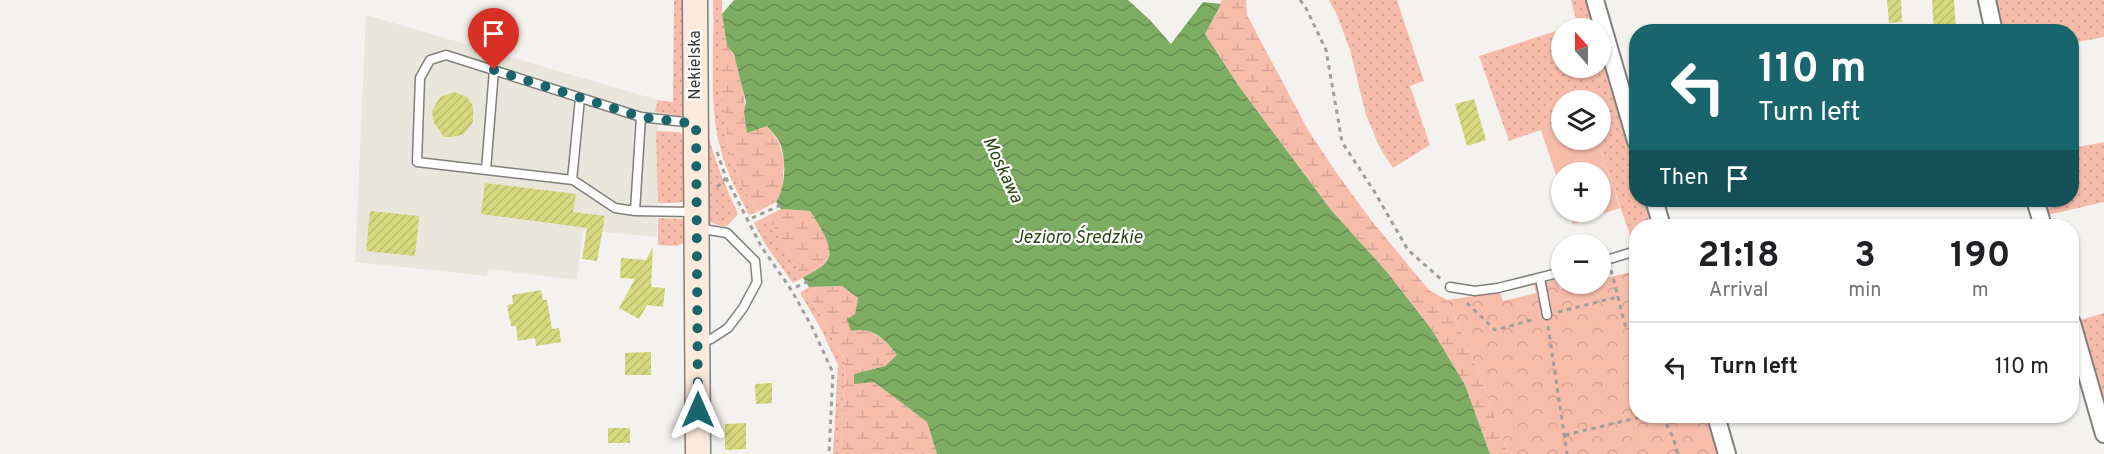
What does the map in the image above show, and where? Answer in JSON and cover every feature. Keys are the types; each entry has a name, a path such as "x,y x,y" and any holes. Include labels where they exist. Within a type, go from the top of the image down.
{"street":[{"name":"Nekielska","path":"695,0 698,454"},
{"path":"1595,0 1629,117"},
{"path":"1987,0 1992,24"},
{"path":"2079,347 2104,431"},
{"path":"1718,423 1727,454"}],"lane":[{"path":"696,124 641,117 446,55 430,60 420,78 417,162 572,180 615,208 697,220 727,233 755,261 757,282 743,308 728,328 711,339 698,343"},
{"path":"486,170 494,70"},
{"path":"572,180 580,98"},
{"path":"634,211 641,117"},
{"path":"1611,259 1629,253"},
{"path":"1450,287 1475,291 1498,288 1551,275"},
{"path":"1540,278 1547,315"}],"path":[{"path":"1300,0 1326,50 1342,142 1408,250 1495,330 1617,297"},
{"path":"715,146 726,178 760,246 792,291 833,373 829,454"},
{"path":"752,218 781,205"},
{"path":"1611,279 1625,325 1629,328"},
{"path":"796,287 809,281"},
{"path":"1547,315 1567,454"},
{"path":"1565,435 1629,420"},
{"path":"1666,423 1678,454"}],"shaded area":[{"path":"366,15 658,100 657,237 583,230 577,280 488,269 487,276 355,262"}],"green space":[{"path":"674,0 688,0 685,113 680,116 655,112 658,100 673,102"},
{"path":"713,0 722,0 727,46 721,49 721,82 728,147 741,184 757,212 749,215 726,165 716,130 713,93"},
{"path":"1222,0 1246,0 1247,15 1308,130 1336,172 1371,220 1429,290 1447,300 1482,380 1508,454 1490,454 1465,385 1432,330 1387,272 1331,210 1238,85 1205,34"},
{"path":"1329,0 1397,0 1424,81 1410,86 1430,145 1393,168 1380,148 1366,115 1350,50"},
{"path":"1571,0 1586,0 1592,18 1576,18"},
{"path":"1991,0 2104,0 2104,37 2079,42 2079,24 1997,24"},
{"path":"1551,33 1551,78 1609,78 1629,145 1629,207 1648,207 1652,219 1629,219 1629,232 1611,180 1611,162 1605,162 1600,150 1611,150 1611,90 1551,90 1551,126 1509,141 1479,56"},
{"path":"727,46 738,64 741,75 747,132 767,126 779,142 784,161 782,193 776,202 757,212 741,184 728,147 721,82 721,49"},
{"path":"705,117 714,155 738,214 726,227 705,221"},
{"path":"1551,126 1551,150 1600,150 1604,162 1552,162 1541,130"},
{"path":"656,131 679,132 689,137 688,198 679,203 658,203"},
{"path":"2104,142 2104,202 2044,216 2041,207 2079,207 2079,147"},
{"path":"1611,181 1620,208 1611,211"},
{"path":"781,209 810,211 827,243 829,256 827,261 803,278 767,216"},
{"path":"767,216 803,278 793,283 765,244 754,223"},
{"path":"658,218 688,221 686,242 677,246 658,245"},
{"path":"1629,273 1629,423 1709,423 1719,454 1508,454 1482,380 1447,300 1500,292 1503,301 1536,293 1534,285 1551,281 1551,294 1611,294 1611,277"},
{"path":"842,286 858,298 855,314 859,329 881,338 897,355 885,366 854,374 874,382 927,422 937,454 841,454 845,361 806,289"},
{"path":"806,289 845,361 841,454 833,454 838,365 820,327 800,293"},
{"path":"2104,313 2104,412 2079,328 2079,320"}],"water":[{"name":"Jezioro Średzkie","path":"734,0 1128,0 1171,44 1203,2 1221,4 1205,34 1238,85 1331,210 1387,272 1432,330 1465,385 1490,454 937,454 927,422 874,382 854,384 854,374 885,366 897,355 877,335 865,330 851,331 847,319 855,314 858,298 842,286 809,287 803,278 827,261 829,250 821,228 810,211 781,209 776,202 782,189 784,172 782,148 779,141 767,126 747,133 744,112 746,102 734,54 727,46 722,14"}],"building":[{"path":"1887,0 1901,0 1902,22 1889,23"},
{"path":"1932,0 1954,0 1956,24 1934,24"},
{"path":"454,92 467,97 473,106 473,122 464,134 444,137 434,123 432,111 440,97"},
{"path":"1474,99 1486,140 1467,146 1455,104"},
{"path":"485,183 576,194 573,212 605,216 597,261 582,259 587,228 481,214"},
{"path":"370,211 419,216 415,256 366,251"},
{"path":"653,247 651,287 665,288 663,307 647,305 639,319 619,308 635,279 620,278 621,258 646,260"},
{"path":"541,290 543,300 547,300 552,329 559,328 561,342 536,346 535,338 518,341 516,326 511,326 507,305 513,304 512,295"},
{"path":"651,352 651,375 625,375 625,353"},
{"path":"772,383 772,403 756,404 755,384"},
{"path":"746,423 746,449 725,450 725,424"},
{"path":"608,428 630,428 630,443 608,443"}],"route":[{"path":"494,70 641,117 696,124 698,410"}],"water label":[{"name":"Moskawa","path":"1002,170"}]}
